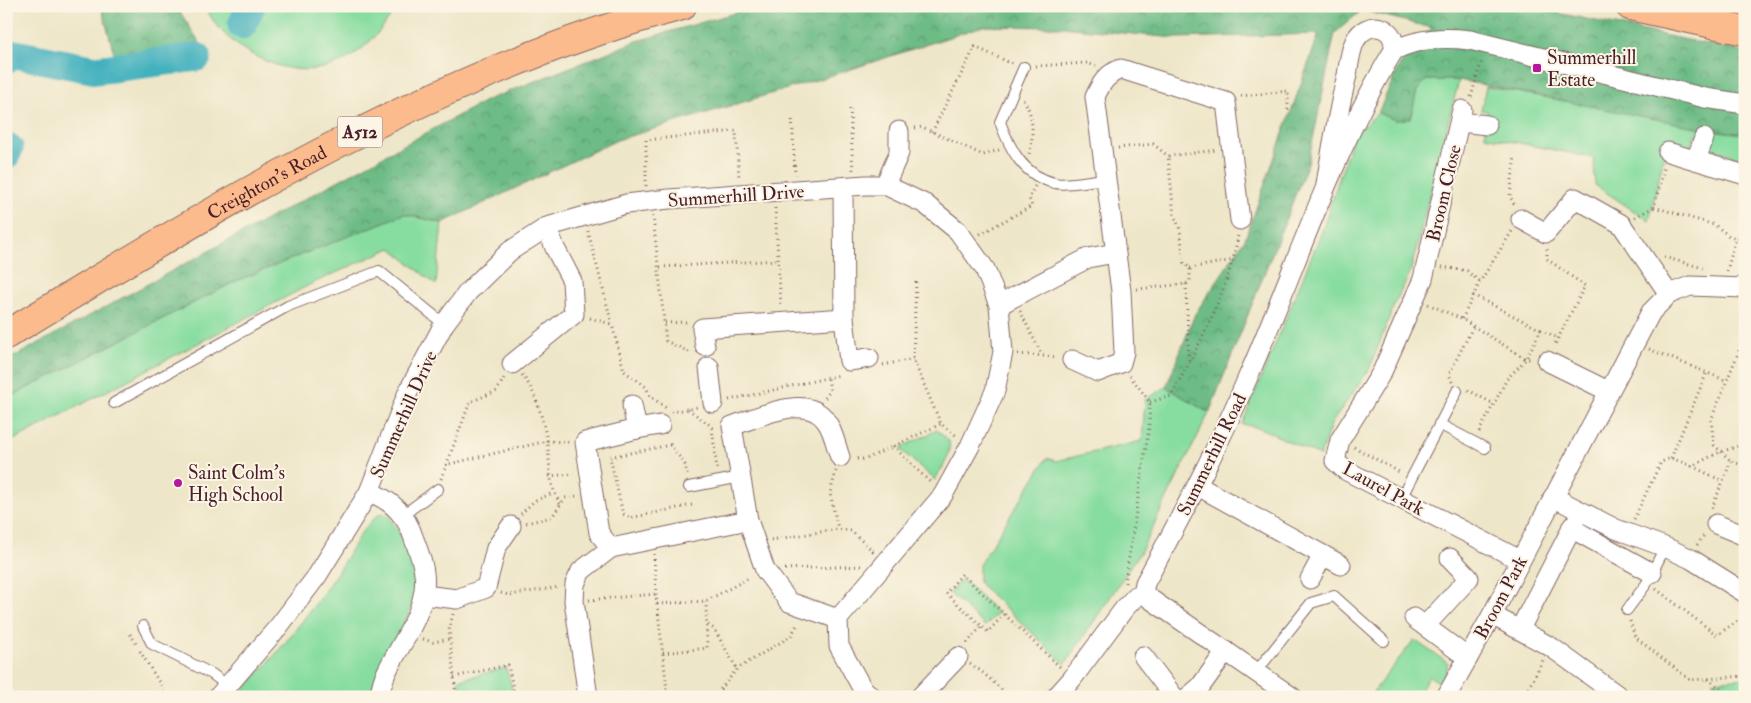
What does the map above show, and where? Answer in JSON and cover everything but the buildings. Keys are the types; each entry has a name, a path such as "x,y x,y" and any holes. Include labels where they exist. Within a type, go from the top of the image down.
{"highway":[{"name":"Creighton's Road","path":"6,335 135,257 279,175 384,120 458,86 560,45 682,6"},
{"path":"1630,6 1745,31"}],"street":[{"name":"Summerhill Road","path":"1056,697 1140,595 1198,486 1248,377 1326,184 1353,127 1394,50 1395,41 1391,33 1384,28 1375,26 1366,29 1354,42 1335,122 1326,184"},
{"path":"1394,50 1426,39 1445,37 1470,40 1704,98 1745,104"},
{"path":"1072,360 1098,372 1121,363 1124,352 1121,291 1095,96 1100,85 1111,73 1121,69 1226,102 1240,220"},
{"name":"Broom Close","path":"1426,265 1461,116 1487,125"},
{"path":"885,185 899,152 900,131"},
{"path":"1696,160 1704,138"},
{"path":"1666,159 1696,160 1745,175"},
{"name":"Summerhill Drive","path":"223,691 279,626 318,576 369,492 408,392 444,324 468,292 510,251 547,227 626,204 649,201 885,185 925,204 958,231 1006,302 1003,352 995,391 970,446 943,495 838,619"},
{"path":"848,187 844,318 849,361 869,358"},
{"path":"1521,219 1546,233 1575,198 1622,224 1669,294"},
{"path":"512,364 574,314 572,281 555,248 547,227"},
{"path":"1006,302 1088,258 1115,253"},
{"name":"Laurel Park","path":"1426,265 1416,295 1382,372 1340,440 1335,461 1345,470 1520,560"},
{"name":"Broom Park","path":"1446,697 1492,615 1552,497 1651,312 1669,294 1690,286 1745,288"},
{"path":"713,403 704,356 702,328 844,318"},
{"path":"1547,361 1608,391"},
{"path":"632,405 637,429"},
{"path":"840,457 827,421 817,412 793,406 732,426 748,520 765,570 789,602 838,619 839,646 860,694"},
{"path":"611,548 599,532 585,442 660,425"},
{"path":"1198,486 1341,565"},
{"path":"369,492 385,499 410,524 424,572 424,595 408,635 381,680 380,697"},
{"path":"1552,497 1628,534 1665,547 1691,559 1745,593"},
{"path":"588,697 574,593 581,571 611,548 748,520"},
{"path":"1716,524 1745,536"},
{"path":"424,595 457,599 486,588 496,548 510,526"},
{"name":"Broom Park","path":"1520,630 1572,526 1650,578"},
{"path":"1310,579 1323,555"},
{"path":"1450,558 1469,578 1420,622 1468,658"},
{"path":"1140,595 1292,697"},
{"path":"1492,615 1551,647 1620,697"},
{"path":"1188,697 1200,687 1226,651"},
{"path":"1143,656 1174,697"},
{"path":"920,697 958,657"}],"lane":[{"path":"1024,67 1000,122 1010,147 1024,168 1055,184 1106,179"},
{"path":"114,403 288,306 379,271 444,324"},
{"path":"1400,498 1457,391"},
{"path":"1440,424 1485,448"},
{"path":"689,487 741,477"},
{"path":"403,515 438,489"},
{"path":"1627,610 1650,578 1665,547"},
{"path":"1256,672 1311,603 1334,596 1379,641"},
{"path":"143,626 152,644 212,674 223,691"}],"path":[{"path":"1461,116 1472,96 1483,55"},
{"path":"1014,91 1029,107 1032,144 1024,168"},
{"path":"1226,102 1243,95 1288,91 1288,112"},
{"path":"848,187 850,109"},
{"path":"792,115 796,190"},
{"path":"900,131 922,127 983,155 1010,147"},
{"path":"704,356 666,341 660,267 649,201 646,140 736,131 740,194"},
{"path":"1103,150 1153,144 1168,156 1231,149"},
{"path":"1168,156 1174,215 1180,229 1184,264 1190,268 1234,260"},
{"path":"1462,319 1480,282 1500,248 1521,219 1510,196 1515,156"},
{"path":"1654,208 1666,159"},
{"path":"965,240 978,236 1032,206 1029,198 1039,176"},
{"path":"774,192 782,322"},
{"path":"1622,224 1654,208 1715,225 1729,236 1745,240"},
{"path":"584,216 624,371 646,387 650,396 672,413 844,374 849,361"},
{"path":"1150,402 1171,396 1189,365 1234,260 1240,220"},
{"path":"1416,295 1429,305 1462,319 1526,359 1547,361 1585,286 1547,259 1546,233"},
{"path":"1723,287 1736,238"},
{"path":"1645,259 1658,255 1706,269"},
{"path":"660,267 779,260"},
{"path":"1426,265 1467,271 1480,282"},
{"path":"1121,291 1186,284 1190,281 1190,268"},
{"path":"916,282 913,359 941,424 970,446"},
{"path":"1186,284 1189,365"},
{"path":"1474,295 1558,338"},
{"path":"1006,302 1042,356"},
{"path":"574,314 611,324"},
{"path":"1473,327 1448,374 1457,391 1469,390 1494,404"},
{"path":"1474,442 1507,379 1526,359 1541,330"},
{"path":"1745,343 1740,346 1711,420 1714,445 1731,461 1745,466"},
{"path":"1648,349 1727,381"},
{"path":"1003,352 1072,360"},
{"path":"869,358 878,366 913,359"},
{"path":"1121,363 1150,402 1149,427 1125,584 1140,595"},
{"path":"438,489 445,465 470,402 497,391 512,364 530,385 547,441 549,476 553,493 561,505"},
{"path":"1671,458 1707,372"},
{"path":"828,377 830,391"},
{"path":"688,409 712,428 732,426"},
{"path":"838,528 830,493 840,457 866,459 941,424"},
{"path":"712,428 719,481"},
{"path":"1340,440 1411,478"},
{"path":"445,465 547,441 585,442"},
{"path":"1692,466 1720,452 1745,444"},
{"path":"670,445 610,457 622,514 630,518 692,505"},
{"path":"893,446 943,495"},
{"path":"1628,534 1660,462 1671,458 1722,481"},
{"path":"549,476 590,472"},
{"path":"510,526 552,517 565,498 592,492"},
{"path":"510,526 534,501 553,493"},
{"path":"648,514 653,538 656,594 667,690 663,697"},
{"path":"755,543 838,528 851,531 873,551 878,546"},
{"path":"657,604 706,601 765,570 884,565"},
{"path":"1004,614 988,632 946,593 962,574 1004,614 1072,679"},
{"path":"1650,578 1717,635 1745,616"},
{"path":"486,588 509,595 574,593 656,594"},
{"path":"456,697 450,630 457,599"},
{"path":"663,653 707,648 706,601"},
{"path":"724,697 719,691 737,669 791,636 806,608"},
{"path":"1627,610 1635,637 1690,680 1745,676"},
{"path":"708,625 714,629 737,669"},
{"path":"981,627 958,657 981,671 1010,697"},
{"path":"130,634 168,697"},
{"path":"408,635 433,642 450,639"},
{"path":"1524,697 1551,647"},
{"path":"454,677 508,666 515,697"},
{"path":"1707,679 1732,697"},
{"path":"1742,697 1745,692"}],"green space":[{"path":"101,6 176,6 202,46 115,56"},
{"path":"205,6 397,6 384,26 353,55 336,64 317,69 297,69 276,65 253,55 239,46 219,28"},
{"path":"759,6 1524,6 1745,52 1745,134 1710,130 1459,80 1426,80 1417,91 1410,119 1395,120 1378,113 1399,66 1432,28 1362,10 1335,33 1308,163 1209,413 1166,387 1195,314 1245,239 1319,34 1175,38 1061,27 983,26 833,75 617,140 442,223 404,214 236,281 6,399 6,361 487,100 637,41"},
{"path":"1426,80 1459,80 1410,273 1395,303 1369,370 1331,424 1320,456 1260,428 1242,424 1322,231 1353,136 1378,113 1395,120 1410,119 1417,90"},
{"path":"1486,87 1591,105 1710,130 1745,134 1745,160 1710,148 1712,140 1695,135 1688,151 1666,147 1649,221 1595,185 1594,158 1485,136 1488,112 1481,110"},
{"path":"404,214 442,223 436,285 391,248 311,284 6,444 6,399 236,281"},
{"path":"1166,387 1209,413 1140,553 1065,664 979,583 979,565 1047,458 1056,461 1142,441 1145,400"},
{"path":"937,430 949,441 950,446 946,461 935,480 902,451 902,447"},
{"path":"381,513 388,515 411,553 415,565 417,583 414,600 382,664 375,680 371,697 237,697 301,622 336,574 361,533"},
{"path":"962,579 998,613 985,626 949,593"},
{"path":"1414,640 1448,663 1446,673 1440,683 1429,676 1417,697 1369,697"},
{"path":"506,668 514,695 508,697 463,697 458,680"},
{"path":"1745,678 1745,691 1740,697 1734,697 1712,681"}],"waterway":[{"path":"242,25 251,6"},
{"path":"6,60 15,54 96,70 197,57"},
{"path":"6,146 9,148 6,155"}],"place":[{"name":"Summerhill Estate","path":"1537,68"},
{"name":"Saint Colm's High School","path":"178,483"}]}
